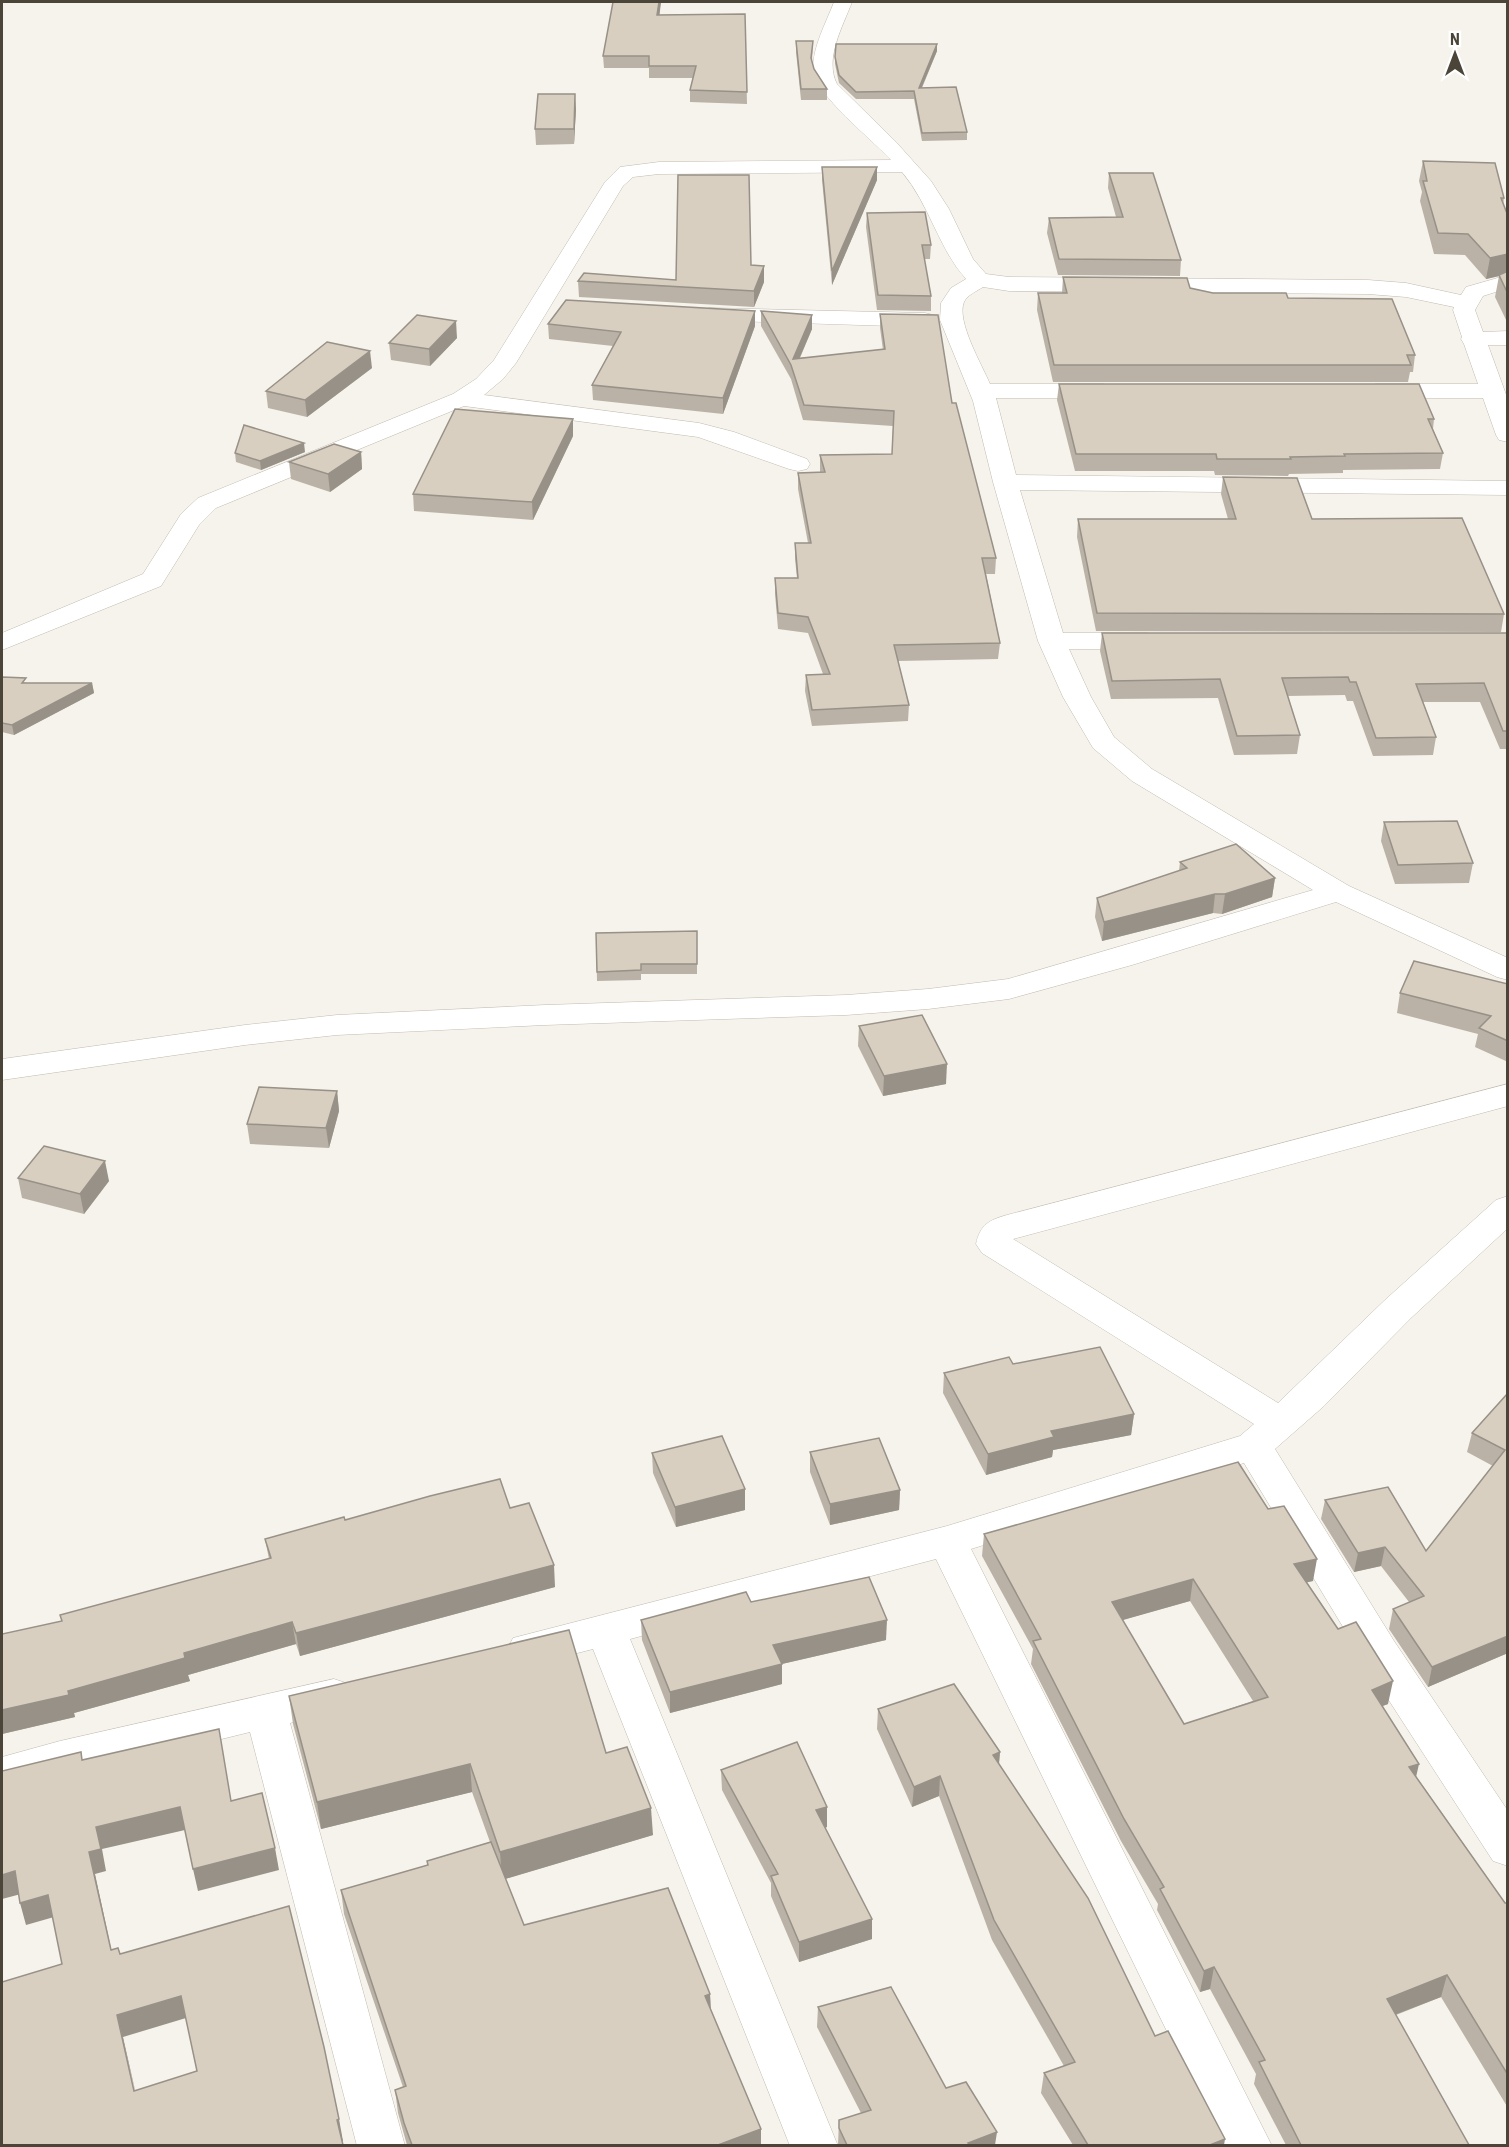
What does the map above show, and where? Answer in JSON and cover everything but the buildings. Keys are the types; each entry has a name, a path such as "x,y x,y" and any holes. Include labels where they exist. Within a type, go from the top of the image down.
{"street":[{"path":"843,2 823,62 824,76 840,99 887,144 939,206 966,266 979,280 1009,284 1368,287 1406,290 1466,303"},
{"path":"2,642 152,580 160,571 188,520 207,503 460,399 494,377 615,182 627,171 648,168 907,166"},
{"path":"979,280 959,293 952,303 951,320 982,391 1005,482 1053,641 1077,697 1103,742 1142,775 1338,891 1508,970"},
{"path":"1508,281 1474,292 1464,310 1472,339 1508,435"},
{"path":"541,304 564,305"},
{"path":"683,313 755,317 951,320"},
{"path":"1472,339 1508,338"},
{"path":"982,391 1124,391"},
{"path":"1350,391 1492,391"},
{"path":"460,399 699,430 725,437 798,464"},
{"path":"1005,482 1508,488"},
{"path":"1053,641 1172,641"},
{"path":"2,1070 245,1035 337,1025 544,1015 846,1005 928,999 1010,989 1121,958 1338,891"},
{"path":"1508,1095 1006,1227 996,1233 993,1244 1267,1435 1380,1653 1508,1848"},
{"path":"493,1658 606,1631 947,1541 1267,1435 1508,1208"},
{"path":"947,1541 1248,2145"},
{"path":"606,1631 814,2145"},
{"path":"2,1775 60,1759 368,1688"},
{"path":"266,1712 381,2145"}]}
